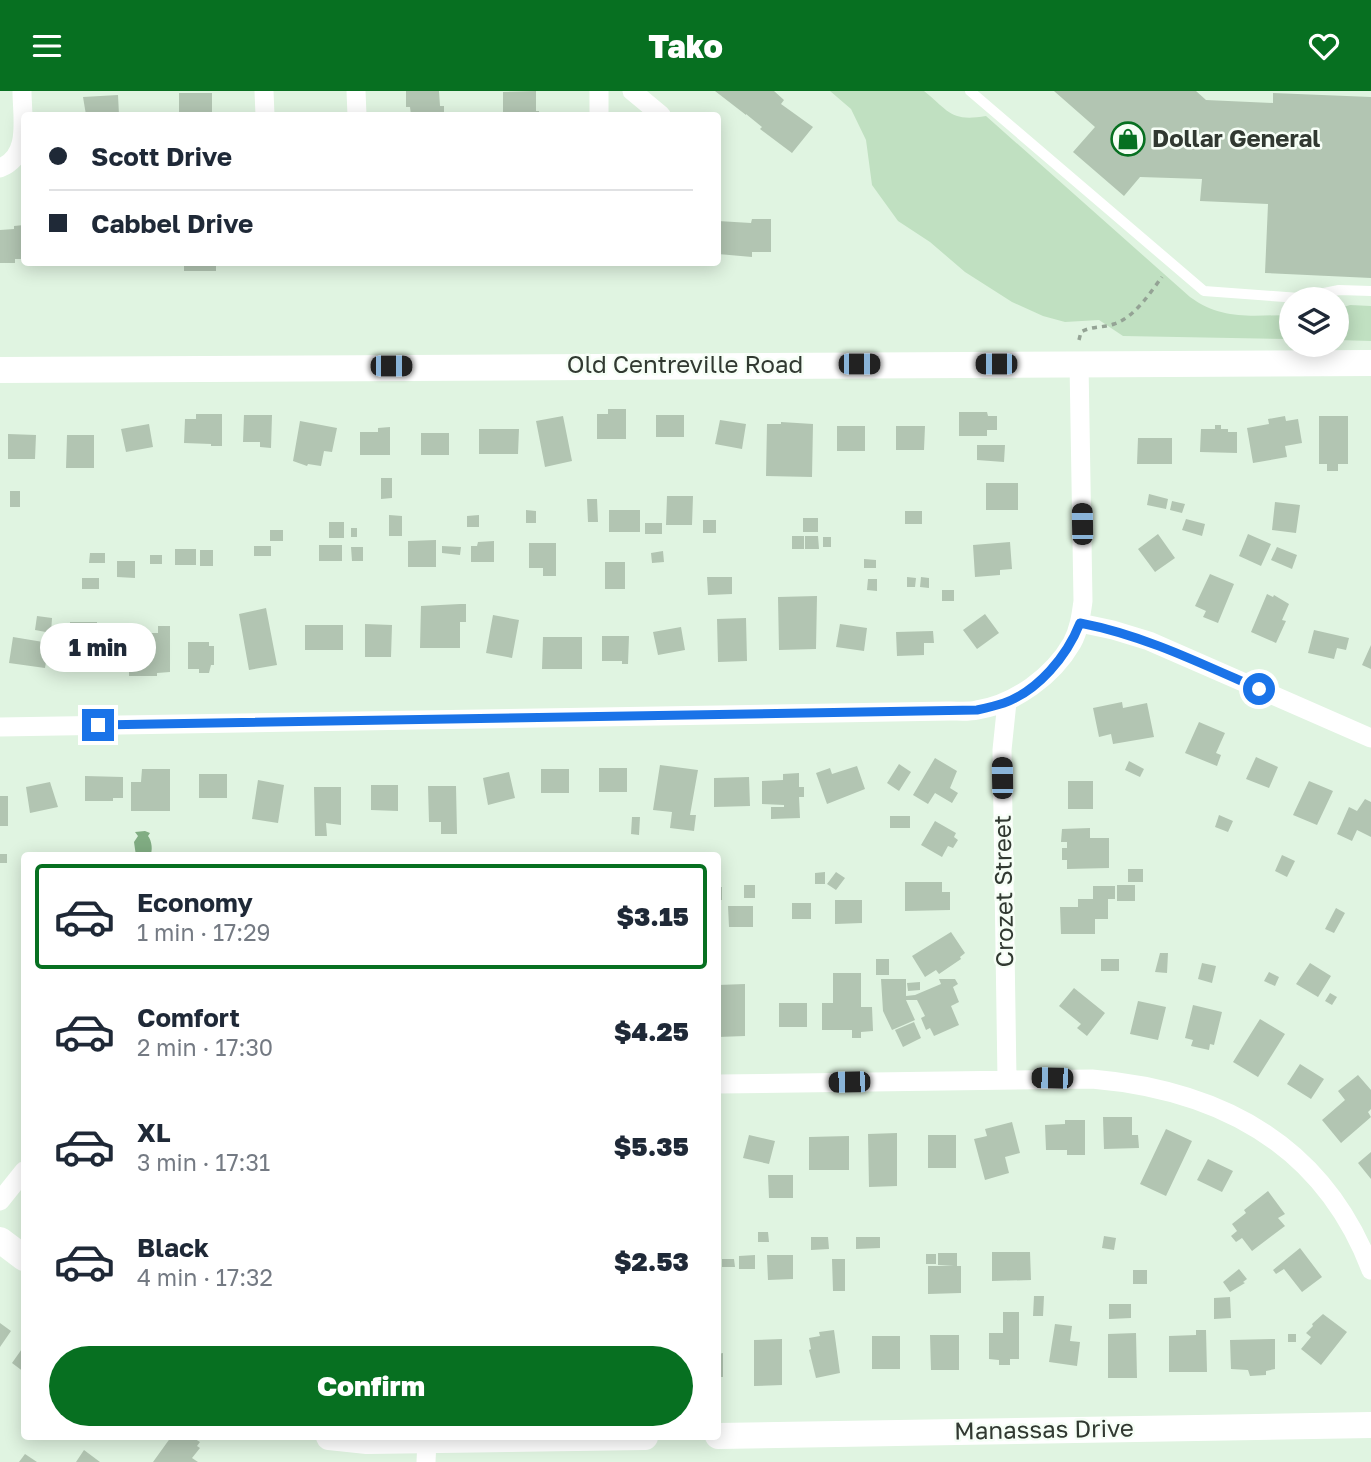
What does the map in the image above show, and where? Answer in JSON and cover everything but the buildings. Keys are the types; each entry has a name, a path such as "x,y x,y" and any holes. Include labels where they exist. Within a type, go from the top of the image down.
{"street":[{"path":"22,91 22,112"},
{"path":"264,91 265,112"},
{"path":"356,91 357,112"},
{"path":"599,91 599,112"},
{"path":"632,91 657,112"},
{"path":"0,168 18,154 21,146"},
{"path":"0,727 950,711 977,710 1007,702 1043,677 1072,643 1080,623 1083,601 1079,363"},
{"name":"Old Centreville Road","path":"0,370 1371,363"},
{"path":"1080,623 1149,641 1371,738"},
{"name":"Crozet Street","path":"1007,702 1002,750 1007,1079"},
{"path":"721,1084 1091,1079 1133,1083 1176,1092 1240,1118 1298,1159 1326,1188 1345,1215 1371,1270"},
{"path":"0,1201 21,1175"},
{"path":"0,1240 21,1256"},
{"name":"Manassas Drive","path":"721,1436 1371,1425"},
{"path":"358,1440 427,1451 598,1440"}],"lane":[{"path":"970,91 1204,291 1299,298 1339,290 1371,291"}],"path":[{"path":"1079,363 1081,332 1088,328 1118,323 1131,315 1172,264"}],"shaded area":[{"path":"830,91 924,91 957,116 986,116 1190,297 1202,305 1226,313 1279,315 1279,339 1123,336 1099,320 1065,322 1043,316 1012,302 965,272 930,242 898,221 872,185 866,140 851,109"},
{"path":"1349,305 1371,306 1371,341 1349,340"},
{"path":"135,832 150,833 148,836 151,852 135,852 134,842 138,836"}],"place":[{"name":"Dollar General","path":"1128,139"}],"route":[{"path":"98,725 977,710 1007,702 1043,677 1072,643 1080,623 1149,641 1259,689"}]}
